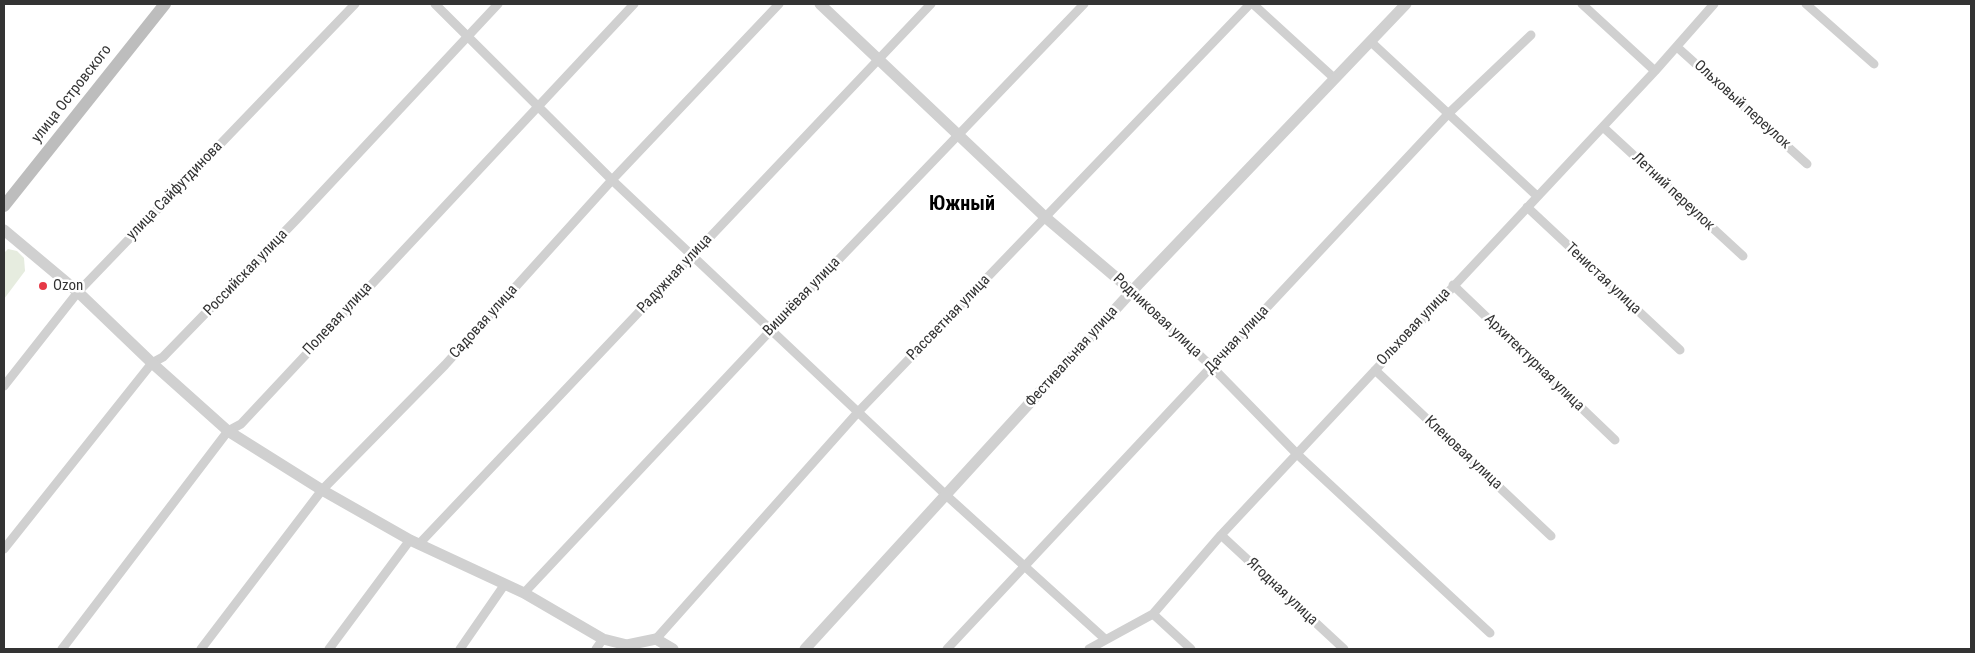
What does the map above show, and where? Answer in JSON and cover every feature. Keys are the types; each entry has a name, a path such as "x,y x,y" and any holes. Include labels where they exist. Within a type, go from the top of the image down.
{"main road":[{"name":"улица Островского","path":"4,206 166,4"}],"street":[{"name":"улица Сайфутдинова","path":"4,386 78,292 354,4"},
{"path":"434,4 612,180 947,496 1106,639"},
{"name":"Российская улица","path":"4,549 152,363 163,357 290,227 498,4"},
{"name":"Полевая улица","path":"62,649 228,431 241,424 634,4"},
{"name":"Садовая улица","path":"200,649 322,490 445,365 612,180 779,4"},
{"name":"Родниковая улица","path":"820,4 1046,217 1132,292 1212,367 1297,454 1490,633"},
{"name":"Радужная улица","path":"329,649 415,542 693,255 931,4"},
{"name":"Вишнёвая улица","path":"524,594 772,329 1084,4"},
{"name":"Рассветная улица","path":"656,639 859,411 1250,4"},
{"path":"1254,4 1334,78"},
{"name":"Фестивальная улица","path":"805,649 1132,292 1406,4"},
{"path":"1582,4 1655,71"},
{"name":"Ольховая улица","path":"1089,649 1153,614 1221,535 1655,71 1714,4"},
{"path":"1806,4 1874,64"},
{"name":"Дачная улица","path":"947,649 1449,113 1531,35"},
{"path":"1370,41 1537,196"},
{"name":"Ольховый переулок","path":"1677,47 1807,164"},
{"name":"Летний переулок","path":"1603,127 1743,256"},
{"name":"Тенистая улица","path":"1527,207 1680,350"},
{"path":"4,230 78,292 152,363 228,431 322,490 415,542 524,594 603,639 627,645 656,639 673,649"},
{"name":"Архитектурная улица","path":"1453,285 1615,440"},
{"name":"Кленовая улица","path":"1375,370 1551,536"},
{"name":"Ягодная улица","path":"1221,535 1344,649"},
{"path":"460,649 505,584"},
{"path":"1153,614 1191,649"},
{"path":"596,649 603,639"}],"shaded area":[{"path":"8,249 17,251 24,258 25,271 4,299 4,253"}],"place":[{"name":"Ozon","path":"43,286"}],"district":[{"name":"Южный","path":"962,205"}]}
